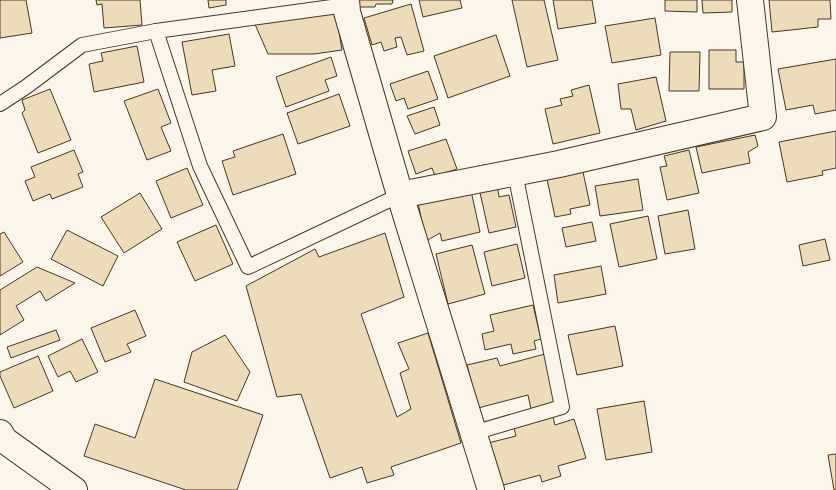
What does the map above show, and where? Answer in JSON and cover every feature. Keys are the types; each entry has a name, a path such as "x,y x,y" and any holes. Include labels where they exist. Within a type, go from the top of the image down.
{"street":[{"path":"400,195 559,164 763,117 750,0"},
{"path":"346,3 400,195 490,490"},
{"path":"0,433 4,440 74,490"}],"lane":[{"path":"0,104 82,45 156,31 346,3"},
{"path":"156,31 200,166 248,267 400,195"},
{"path":"473,433 562,407 515,173"}],"building":[{"path":"0,0 26,0 32,33 0,38"},
{"path":"96,0 140,0 142,25 104,28 102,4 97,5"},
{"path":"208,0 226,0 226,5 209,8"},
{"path":"354,0 393,0 392,4 376,4 375,7 353,7"},
{"path":"419,0 460,0 462,8 423,17"},
{"path":"512,0 544,0 558,60 527,67"},
{"path":"553,0 592,0 596,23 558,29"},
{"path":"665,0 697,0 697,12 665,11"},
{"path":"702,0 732,0 732,12 703,13"},
{"path":"769,0 830,0 831,19 818,19 818,27 772,32"},
{"path":"411,4 424,51 407,55 401,37 395,38 397,47 384,51 381,42 372,45 364,18"},
{"path":"335,8 342,50 314,54 268,54 254,22"},
{"path":"655,18 661,55 612,63 605,26"},
{"path":"229,34 235,66 212,70 216,91 192,95 182,42"},
{"path":"496,35 510,76 448,98 434,56"},
{"path":"137,46 144,82 94,92 89,64 103,61 101,53"},
{"path":"709,50 736,50 736,62 744,62 744,89 709,89"},
{"path":"670,52 700,52 699,91 669,91"},
{"path":"331,57 337,76 325,80 329,91 286,107 276,77"},
{"path":"836,59 836,110 815,114 813,105 786,110 778,69"},
{"path":"428,71 438,99 408,109 404,98 396,101 390,84"},
{"path":"656,77 666,121 636,130 631,109 621,109 618,84"},
{"path":"589,85 600,133 553,144 545,109 562,105 560,99 573,96 571,90"},
{"path":"50,89 71,140 38,153 22,113 25,110 22,100"},
{"path":"158,89 171,123 161,127 171,151 147,160 124,101"},
{"path":"339,94 350,126 298,144 287,113"},
{"path":"434,107 440,125 415,134 407,116"},
{"path":"836,131 836,168 822,171 823,175 787,182 779,142"},
{"path":"283,134 296,174 233,195 222,161 235,157 233,151"},
{"path":"755,135 758,146 748,152 750,163 702,173 696,147"},
{"path":"446,139 457,169 435,176 432,168 416,174 408,151"},
{"path":"74,150 83,172 78,174 83,187 52,199 50,194 33,201 25,181 35,177 31,167"},
{"path":"689,150 699,193 667,200 660,167 667,166 664,156"},
{"path":"187,168 203,205 171,218 156,181"},
{"path":"583,172 590,205 570,209 571,214 555,217 547,179"},
{"path":"638,179 643,210 600,216 595,186"},
{"path":"497,184 499,197 509,195 516,227 489,233 479,188"},
{"path":"470,186 480,232 442,241 440,233 426,241 417,198"},
{"path":"140,193 162,229 124,253 101,217"},
{"path":"688,210 695,249 665,254 658,216"},
{"path":"648,216 657,259 619,267 610,224"},
{"path":"592,222 596,241 566,247 562,228"},
{"path":"216,225 233,264 195,281 177,242"},
{"path":"67,230 118,256 103,286 51,259"},
{"path":"4,232 23,262 0,276 0,234"},
{"path":"385,233 404,297 361,314 397,417 411,409 400,373 409,369 398,343 428,333 461,443 391,467 394,475 367,483 362,467 330,478 301,394 277,397 246,286 315,249 319,257"},
{"path":"825,239 830,260 803,266 799,245"},
{"path":"517,244 525,278 492,286 484,252"},
{"path":"472,245 485,294 448,304 436,254"},
{"path":"601,266 606,294 558,303 554,275"},
{"path":"37,267 75,283 46,301 40,291 16,306 24,320 0,335 0,290"},
{"path":"533,305 541,339 534,341 536,349 513,354 511,344 485,350 482,334 494,331 490,315"},
{"path":"135,310 146,336 127,344 131,352 105,362 91,328"},
{"path":"615,326 623,366 577,375 568,335"},
{"path":"56,330 60,340 11,358 7,347"},
{"path":"225,335 250,372 237,401 184,382 192,352"},
{"path":"82,339 98,372 76,382 70,371 58,377 48,356"},
{"path":"545,354 557,402 531,409 528,395 478,408 467,365 497,358 500,366"},
{"path":"38,356 53,391 14,408 0,372"},
{"path":"155,379 263,415 237,490 186,490 84,456 95,424 135,438"},
{"path":"644,401 652,452 606,460 597,409"},
{"path":"553,417 555,425 574,419 586,458 558,466 561,476 542,482 540,475 500,486 488,443 516,436 514,428"},
{"path":"836,454 836,490 834,490 828,455"}]}
